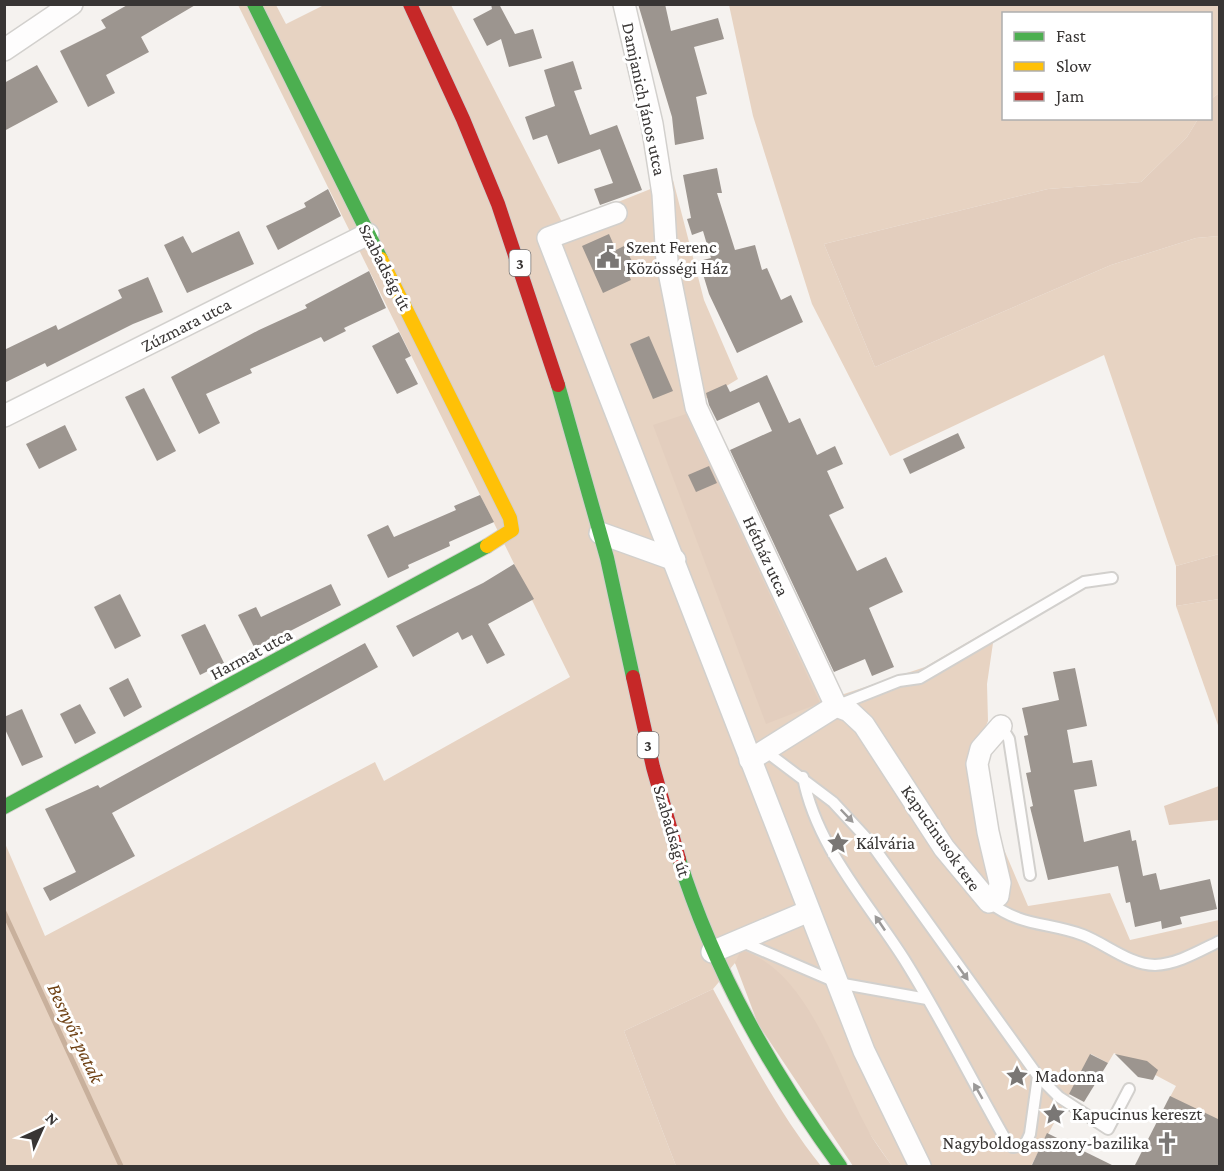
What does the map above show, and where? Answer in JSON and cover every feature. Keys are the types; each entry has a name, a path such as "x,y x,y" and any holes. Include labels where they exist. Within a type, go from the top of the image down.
{"main road":[{"name":"Szabadság út","path":"254,4 510,518 512,530"},
{"name":"Szabadság út","path":"410,4 479,155 550,352 600,532 653,767 689,889 712,952 748,1029 817,1137 840,1167"},
{"name":"Harmat utca","path":"4,807 504,537 512,530"}],"street":[{"path":"4,50 72,4"},
{"name":"Damjanich János utca","path":"624,4 652,124 663,194 668,272 696,407"},
{"path":"616,213 548,238 675,560 757,755 809,911 864,1052 920,1167"},
{"name":"Zúzmara utca","path":"4,416 368,234"},
{"name":"Hétház utca","path":"696,407 836,706"},
{"path":"600,532 675,560"},
{"path":"757,755 836,706"},
{"name":"Kapucinusok tere","path":"836,706 849,711 864,725 944,848 989,902 998,896 1000,883 988,832 978,758 988,739 1001,726"},
{"path":"712,952 809,911"}],"lane":[{"path":"836,706 899,681 920,678 1084,582 1112,578"},
{"path":"1001,726 1009,739 1030,875"},
{"path":"757,755 803,777 848,816 870,842 1038,1076 1059,1097 1108,1129 1129,1089"},
{"path":"803,777 808,801 819,829 927,999 1006,1142 1013,1147 1025,1145 1029,1140 1038,1092 1038,1076"},
{"path":"989,902 1005,915 1083,935 1134,960 1153,965 1175,962 1220,941"},
{"path":"738,941 838,983 927,999"}],"shaded area":[{"path":"238,5 276,5 286,24 324,5 451,5 563,224 673,180 704,300 738,379 700,402 841,695 925,667 985,632 993,643 987,684 988,721 981,738 1000,840 1028,906 1110,893 1130,940 1219,920 1219,1121 1170,1097 1176,1086 1114,1053 1108,1063 1091,1054 1031,1166 892,1166 867,1130 735,963 713,989 624,1031 676,1166 5,1166 4,841 45,936 375,762 384,781 570,677"},
{"path":"729,5 1219,5 1219,93 1212,98 1212,12 1002,12 1002,120 1197,120 1187,137 1141,182 1048,189 824,244 875,367 1111,265 1196,238 1219,236 1219,554 1176,566 1104,355 890,456 812,304 753,116"},
{"path":"1219,93 1219,236 1196,238 1111,265 875,367 824,244 1048,189 1141,182 1187,137 1197,120 1212,120 1212,98"},
{"path":"686,414 820,703 766,724 653,425"},
{"path":"1219,554 1219,599 1176,606 1176,566"},
{"path":"1219,599 1219,728 1176,606"},
{"path":"1219,786 1219,820 1169,825 1164,806"},
{"path":"744,951 767,963 786,980 804,1002 819,1027 870,1133 892,1166 853,1166 758,1024 735,963 740,952"},
{"path":"713,989 750,1058 791,1124 821,1166 676,1166 624,1031"}],"building":[{"path":"129,4 197,4 141,37 149,52 106,75 115,93 88,107 60,51 106,28 101,20"},
{"path":"491,4 499,4 515,34 533,29 542,58 509,67 501,39 487,46 473,19 492,9"},
{"path":"638,4 665,4 671,31 718,18 724,39 694,47 707,94 696,97 704,139 675,145 672,117"},
{"path":"573,61 582,89 574,91 590,135 617,125 642,190 600,205 594,189 613,183 600,149 558,164 547,135 533,140 525,117 555,106 544,70"},
{"path":"37,65 58,102 4,131 4,83"},
{"path":"717,168 722,193 717,193 735,250 755,245 762,270 767,268 781,300 791,295 803,322 737,353 709,294 699,261 711,258 703,231 692,235 687,219 691,218 683,175"},
{"path":"328,189 341,216 278,250 266,226 306,207 304,203"},
{"path":"239,231 254,264 187,293 164,245 183,236 192,253"},
{"name":"Szent Ferenc Közösségi Ház","path":"609,234 616,250 624,246 633,263 625,267 631,280 603,293 582,246"},
{"path":"369,271 386,308 344,328 346,331 324,342 321,337 250,369 252,373 206,394 220,423 199,434 171,377 259,330 307,308 305,305"},
{"path":"148,277 163,312 133,324 47,367 45,363 4,383 4,350 56,325 58,330 122,298 118,290"},
{"path":"399,332 411,356 405,359 418,384 397,394 372,346"},
{"path":"649,336 673,391 653,399 630,344"},
{"path":"767,375 789,423 800,418 817,455 835,446 843,464 827,471 844,508 829,515 857,571 886,557 903,592 869,608 894,667 872,676 865,659 834,672 730,450 772,431 759,402 717,421 709,405 706,393 726,384 730,392"},
{"path":"144,388 176,451 157,461 125,397"},
{"path":"65,425 77,450 39,469 26,444"},
{"path":"958,433 965,448 910,474 903,459"},
{"path":"709,466 717,483 696,492 688,475"},
{"path":"480,495 494,522 449,542 450,546 408,565 409,568 388,578 367,535 388,525 394,537 456,510 454,506"},
{"path":"514,564 534,599 488,624 505,655 487,664 472,635 462,640 458,632 413,657 396,626 483,583"},
{"path":"331,584 341,605 255,649 238,615 256,607 261,617"},
{"path":"120,594 141,636 115,649 94,607"},
{"path":"205,624 224,663 200,675 181,635"},
{"path":"365,643 378,667 112,813 135,856 50,901 43,888 76,872 45,809 98,785 100,788"},
{"path":"1075,668 1087,726 1067,730 1073,763 1092,760 1097,786 1074,790 1084,842 1130,830 1132,841 1136,840 1143,876 1156,873 1160,890 1210,879 1217,909 1180,917 1182,924 1162,929 1161,921 1135,927 1130,902 1126,903 1118,866 1048,880 1030,807 1033,806 1026,773 1031,772 1024,736 1028,735 1022,708 1059,700 1053,672"},
{"path":"128,678 142,707 124,717 109,688"},
{"path":"80,704 96,733 75,744 60,714"},
{"path":"22,709 43,757 22,766 4,727 4,717"},
{"path":"1090,1054 1108,1063 1084,1102 1069,1094"},
{"path":"1115,1054 1147,1061 1158,1070 1153,1080 1138,1077"},
{"path":"1170,1096 1220,1120 1220,1167 1134,1167"},
{"name":"Nagyboldogasszony-bazilika","path":"1047,1133 1116,1167 1031,1167"}],"waterway":[{"name":"Besnyői-patak","path":"4,912 121,1166"}],"traffic: fast":[{"path":"254,4 381,259"},
{"path":"558,385 607,558 633,677"},
{"path":"4,807 487,546"},
{"path":"679,859 709,941 747,1019 791,1094 840,1166"}],"traffic: slow":[{"path":"381,259 510,518 512,530 487,546"}],"traffic: jam":[{"path":"410,4 463,119 498,204 558,385"},
{"path":"633,677 653,767 679,859"}],"place":[{"name":"Szent Ferenc Közösségi Ház","path":"608,257"},
{"name":"Kálvária","path":"838,843"},
{"name":"Madonna","path":"1017,1076"},
{"name":"Kapucinus kereszt","path":"1054,1114"},
{"name":"Nagyboldogasszony-bazilika","path":"1167,1143"}]}
